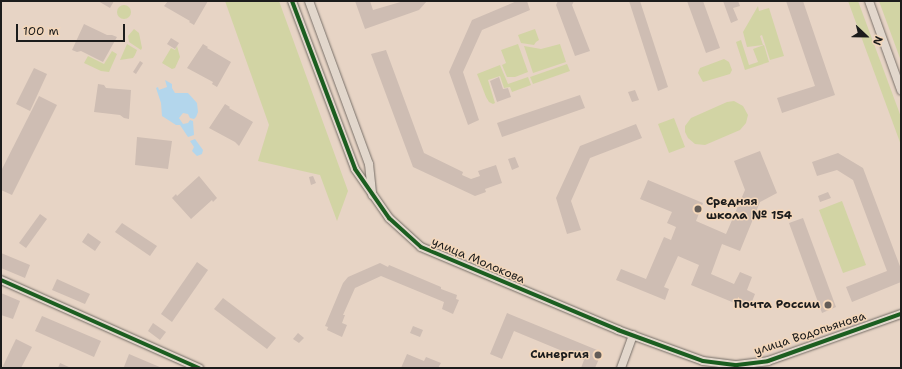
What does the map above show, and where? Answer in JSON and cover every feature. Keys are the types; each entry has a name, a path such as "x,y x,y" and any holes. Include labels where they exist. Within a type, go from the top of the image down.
{"street":[{"name":"улица Молокова","path":"292,1 355,169 372,196 389,218 421,247 633,335"},
{"path":"310,1 369,164 372,196"},
{"path":"869,1 901,90"},
{"path":"1,280 199,368"},
{"name":"улица Водопьянова","path":"633,335 703,361 737,365 768,361 901,314"},
{"path":"621,368 633,335"}],"green space":[{"path":"225,1 279,1 348,191 337,221 320,175 258,161 269,125"},
{"path":"848,1 858,1 901,117 901,145"},
{"path":"879,1 901,1 901,61"},
{"path":"121,5 127,5 131,9 131,15 127,19 121,19 117,15 117,9"},
{"path":"758,6 759,11 769,8 784,56 770,60 762,35 760,36 763,45 747,47 743,32"},
{"path":"134,29 139,33 142,48 141,50 129,42 128,36"},
{"path":"535,29 539,40 534,45 521,43 518,35"},
{"path":"741,40 749,65 758,62 753,49 764,45 769,62 745,70 736,42"},
{"path":"127,44 137,50 135,55 133,58 120,60"},
{"path":"518,44 528,72 515,77 507,77 502,65 506,63 501,50"},
{"path":"560,44 566,62 533,73 524,46 541,49"},
{"path":"177,46 180,57 175,68 172,69 162,63 171,48 175,50"},
{"path":"112,51 117,54 109,72 101,71 84,63 88,56 104,64"},
{"path":"724,59 729,62 732,70 730,74 703,82 698,73 700,68"},
{"path":"567,64 570,71 533,84 530,77"},
{"path":"500,65 508,84 528,77 531,85 512,92 510,87 504,88 500,76 488,80 495,103 493,104 489,102 486,97 477,74"},
{"path":"734,101 743,106 748,115 746,123 740,130 705,145 695,144 688,138 685,132 685,126 691,118 727,102"},
{"path":"674,118 685,147 669,153 658,124"},
{"path":"842,201 866,265 843,273 819,210"}],"water":[{"path":"165,80 172,84 172,88 175,93 188,93 197,103 198,112 194,119 190,118 188,114 183,113 179,118 183,124 188,123 190,120 193,121 194,135 188,137 180,125 176,125 162,116 161,103 156,88 158,87 159,90 167,87"},
{"path":"195,139 203,150 202,154 197,156 192,151 194,147 190,141"}],"building":[{"path":"98,1 114,1 110,8"},
{"path":"168,1 208,1 194,25 189,22 190,21 164,6"},
{"path":"355,1 370,1 373,10 404,1 427,1 419,10 365,29"},
{"path":"517,1 527,1 530,10 482,30 463,72 479,120 468,125 449,72 472,20"},
{"path":"558,1 574,1 572,5 590,51 575,56 556,5"},
{"path":"629,1 640,1 668,87 658,91"},
{"path":"687,1 703,1 720,48 706,53"},
{"path":"723,1 738,1 740,6 733,8 738,20 731,23"},
{"path":"786,1 803,1 835,95 782,113 777,98 815,86"},
{"path":"84,24 107,35 117,37 103,62 81,51 77,52 72,50"},
{"path":"171,38 179,43 175,49 167,44"},
{"path":"203,44 208,47 207,48 231,62 217,87 212,84 213,82 187,68"},
{"path":"386,50 424,153 463,172 462,175 471,179 480,176 478,171 496,165 502,183 485,189 486,192 475,196 413,167 371,54"},
{"path":"140,61 143,63 136,74 133,72"},
{"path":"34,68 47,74 30,111 16,104"},
{"path":"499,77 503,89 508,88 511,97 497,102 490,81"},
{"path":"98,84 104,85 106,88 131,90 129,119 120,115 94,112"},
{"path":"635,90 639,100 632,102 628,92"},
{"path":"580,95 585,108 502,137 497,123"},
{"path":"39,96 57,105 12,195 1,190 1,171"},
{"path":"225,104 230,107 229,108 253,122 239,146 235,142 209,128"},
{"path":"636,124 642,138 590,158 571,201 581,230 567,234 556,198 580,146"},
{"path":"137,137 172,141 168,169 135,165"},
{"path":"760,151 777,193 760,202 740,251 722,244 711,274 734,284 740,272 752,277 747,290 755,294 749,309 691,285 699,265 678,256 664,287 669,289 665,300 616,280 621,269 646,279 664,237 671,240 676,227 667,223 672,212 640,199 648,180 703,203 696,221 726,234 745,190 734,161"},
{"path":"838,153 863,168 901,269 901,282 852,302 846,287 887,271 853,180 837,170 817,176 812,162"},
{"path":"515,157 519,167 512,170 508,159"},
{"path":"199,176 217,198 213,202 212,200 191,219 172,198 176,194 177,196"},
{"path":"313,176 316,183 311,185 309,177"},
{"path":"828,192 831,198 820,202 818,196"},
{"path":"40,214 47,219 26,248 19,243"},
{"path":"803,218 836,307 822,313 789,223"},
{"path":"122,223 157,246 150,256 115,232"},
{"path":"88,233 101,242 95,251 82,242"},
{"path":"1,253 30,265 25,278 1,268"},
{"path":"197,262 208,270 172,322 161,314"},
{"path":"380,263 388,267 389,265 457,295 456,299 459,300 453,314 442,309 444,302 381,276 355,288 343,315 345,315 342,323 347,325 342,337 327,330 328,327 325,326 343,283 348,277"},
{"path":"57,279 90,294 85,304 52,290"},
{"path":"1,293 20,301 13,319 1,315"},
{"path":"223,298 276,338 267,349 214,309"},
{"path":"507,313 602,352 595,368 581,368 584,360 514,331 502,359 490,354"},
{"path":"42,316 101,341 94,357 35,331"},
{"path":"153,323 166,332 160,340 148,331"},
{"path":"413,326 423,330 420,337 410,333"},
{"path":"298,333 304,338 299,343 293,339"},
{"path":"16,339 32,347 21,368 2,368"},
{"path":"129,354 162,368 124,367"},
{"path":"407,354 424,361 426,357 441,363 438,368 401,368"},
{"path":"60,363 71,368 58,368"}],"cycle path":[{"path":"292,1 355,169 389,218 421,247 618,330 703,361 737,365 768,361 901,314"},
{"path":"1,280 199,368"}],"place":[{"name":"Средняя школа № 154","path":"698,209"},
{"name":"Почта России","path":"828,305"},
{"name":"Синергия","path":"598,355"}]}
